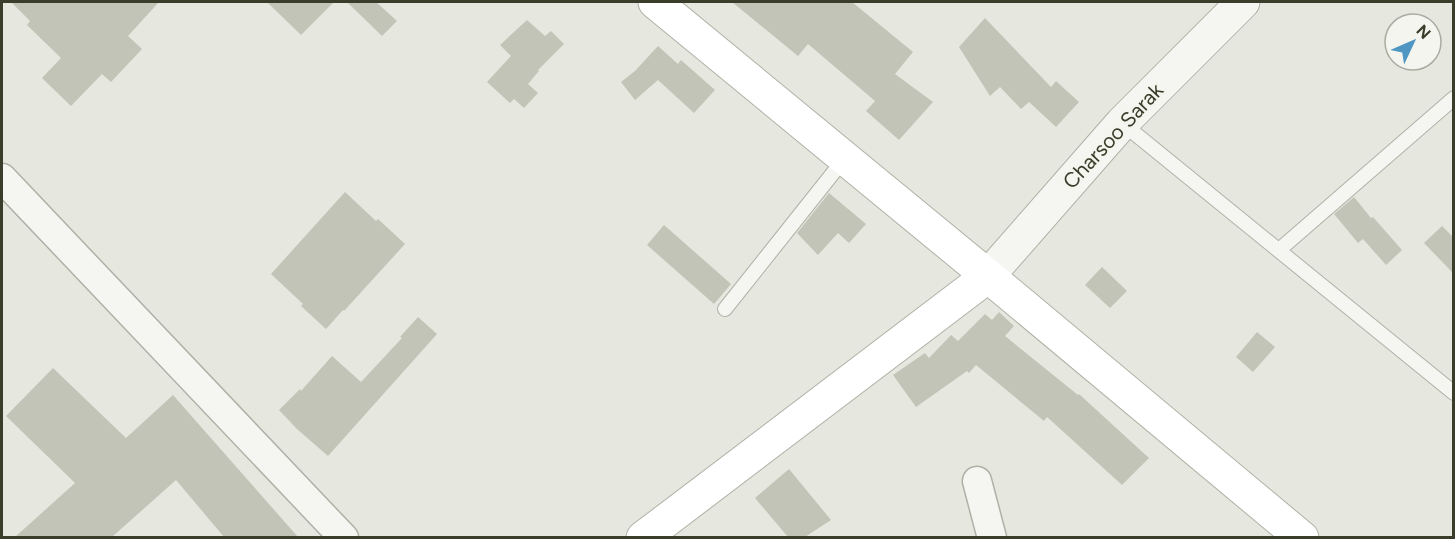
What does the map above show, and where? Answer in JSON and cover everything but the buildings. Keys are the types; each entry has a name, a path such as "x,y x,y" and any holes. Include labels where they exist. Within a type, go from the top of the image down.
{"main road":[{"path":"654,2 1302,537"},
{"path":"643,537 988,276"}],"street":[{"name":"Charsoo Sarak","path":"988,276 1122,123 1243,2"},
{"path":"2,178 344,537"},
{"path":"977,481 992,537"}],"lane":[{"path":"1279,250 1454,98"},
{"path":"1122,123 1454,393"},
{"path":"725,309 845,158"}]}
